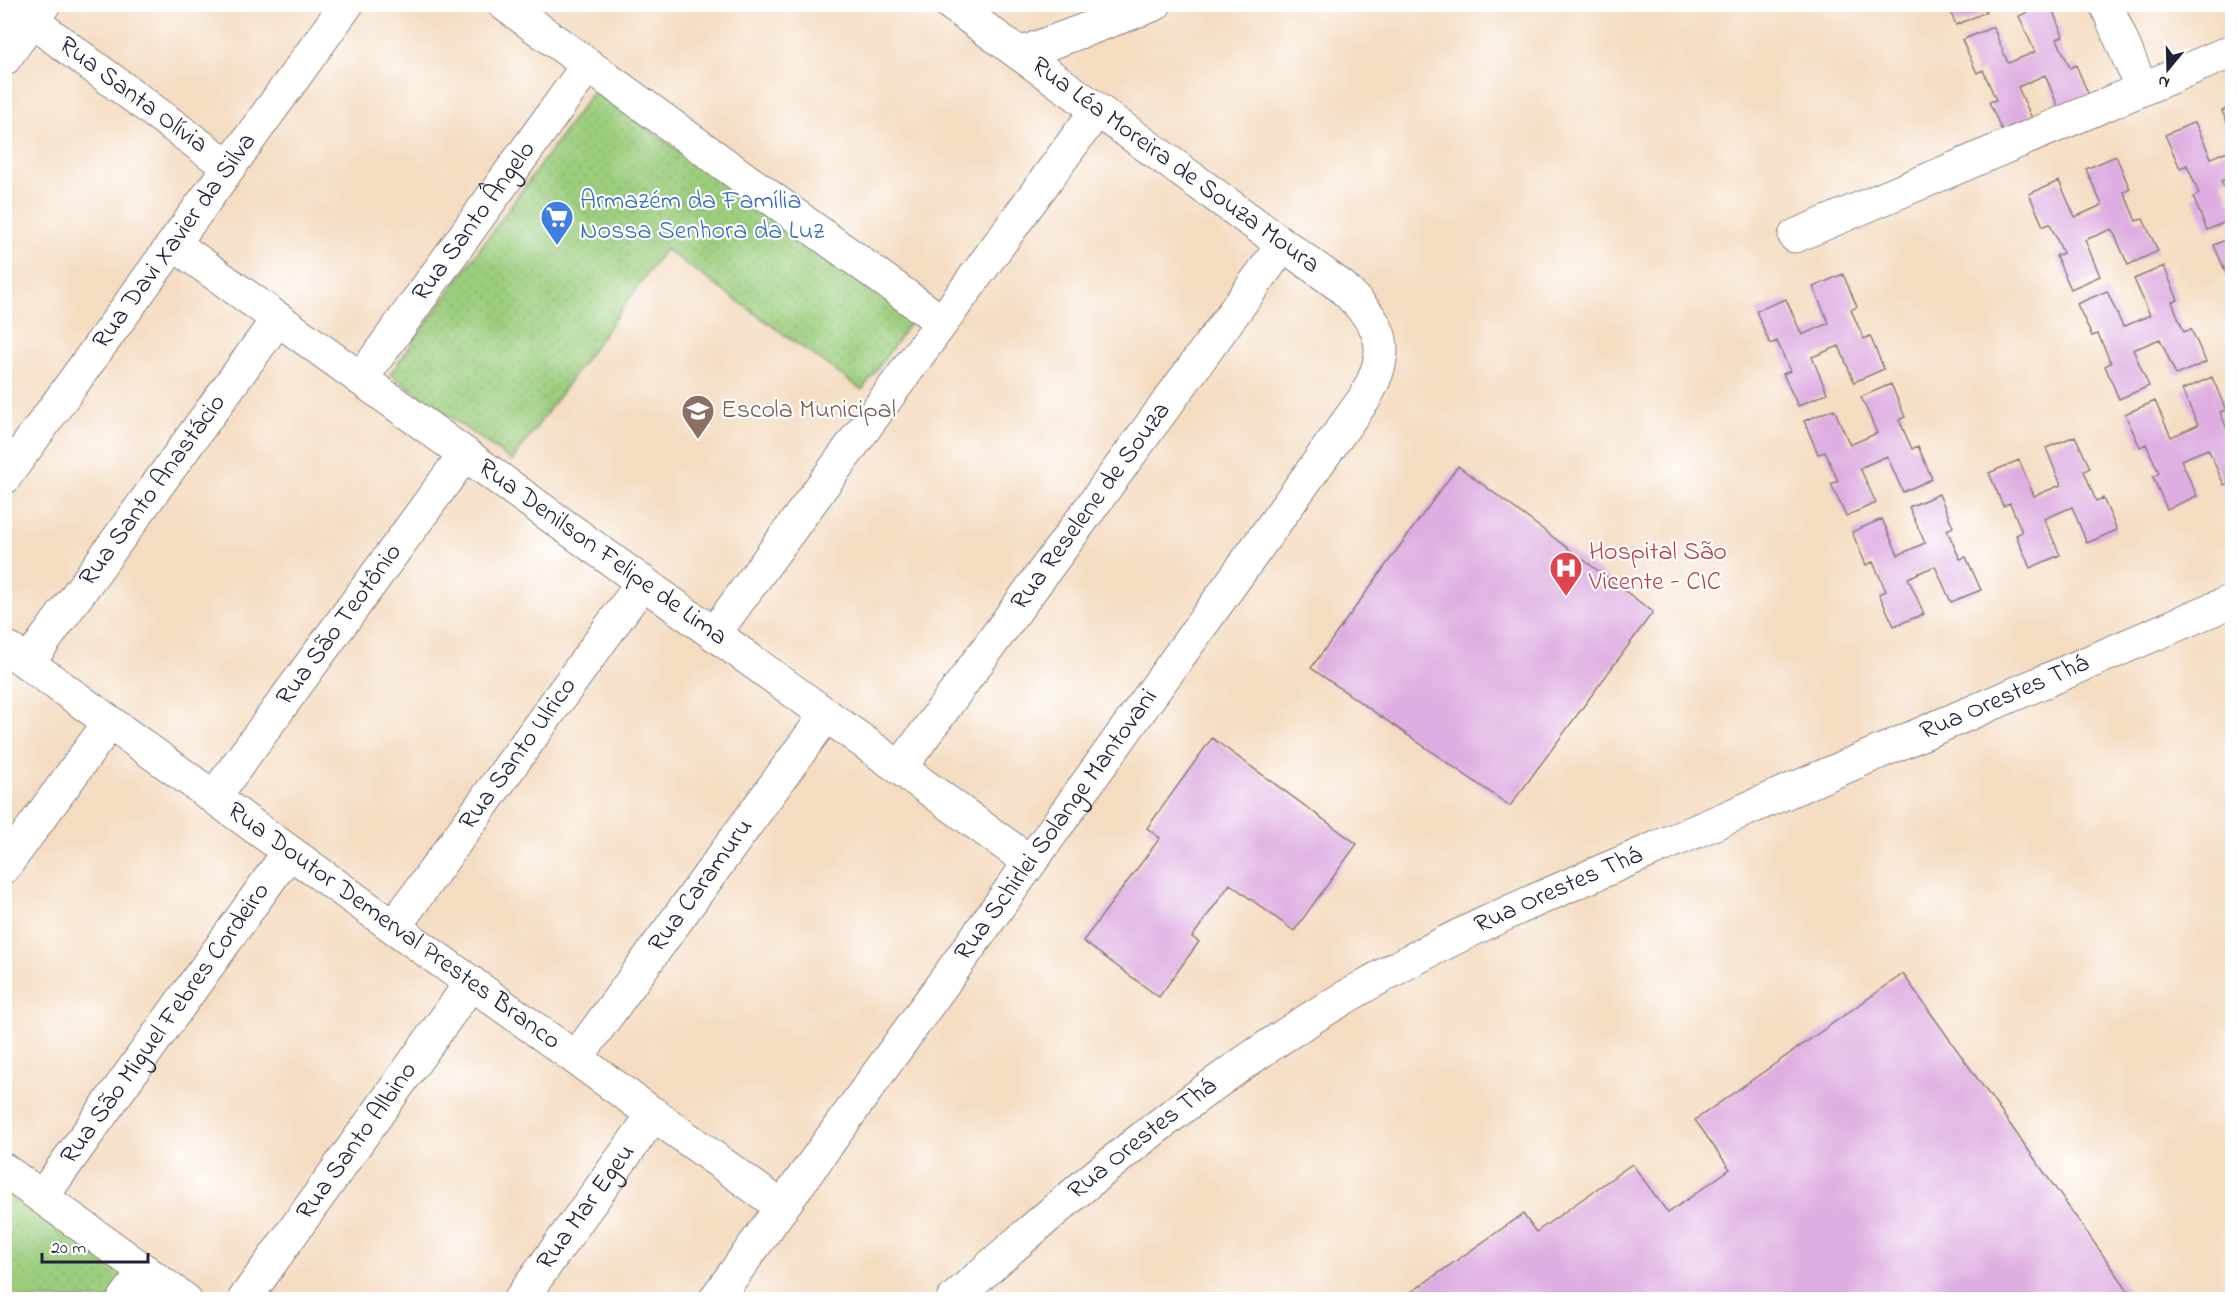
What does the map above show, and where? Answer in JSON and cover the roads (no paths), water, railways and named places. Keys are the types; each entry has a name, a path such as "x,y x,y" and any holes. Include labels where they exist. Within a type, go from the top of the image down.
{"street":[{"name":"Rua Davi Xavier da Silva","path":"4,478 347,4"},
{"path":"504,4 942,322"},
{"name":"Rua Léa Moreira de Souza Moura","path":"951,4 1341,287 1360,305 1375,327 1382,344"},
{"path":"1020,54 1155,4"},
{"path":"2106,4 2142,89"},
{"name":"Rua Santa Olívia","path":"28,10 229,167"},
{"path":"4,59 28,10"},
{"path":"1795,236 2232,51"},
{"name":"Rua Santo Ângelo","path":"361,379 588,65"},
{"path":"714,634 1097,110"},
{"name":"Rua Denilson Felipe de Lima","path":"174,244 1030,862"},
{"name":"Rua Reselene de Souza","path":"900,768 1283,245"},
{"name":"Rua Santo Anastácio","path":"16,655 278,319"},
{"name":"Rua Schirlei Solange Mantovani","path":"715,1299 1364,399 1374,381 1380,363 1382,344"},
{"name":"Rua São Teotônio","path":"214,797 465,454"},
{"name":"Rua Santo Ulrico","path":"394,927 643,582"},
{"name":"Rua Orestes Thá","path":"953,1299 1109,1166 1195,1097 1276,1040 1434,947 1605,870 2232,601"},
{"name":"Rua Doutor Demerval Prestes Branco","path":"16,655 782,1207"},
{"name":"Rua Caramuru","path":"576,1058 826,715"},
{"path":"4,867 110,722"},
{"name":"Rua São Miguel Febres Cordeiro","path":"42,1197 289,852"},
{"name":"Rua Santo Albino","path":"244,1299 471,983"},
{"name":"Rua Mar Egeu","path":"520,1299 654,1114"},
{"path":"4,1170 184,1299"},
{"path":"124,1299 145,1271"}],"place":[{"name":"Armazém da Família Nossa Senhora da Luz","path":"557,246"},
{"name":"Escola Municipal","path":"698,440"},
{"name":"Hospital São Vicente - CIC","path":"1566,597"}]}
